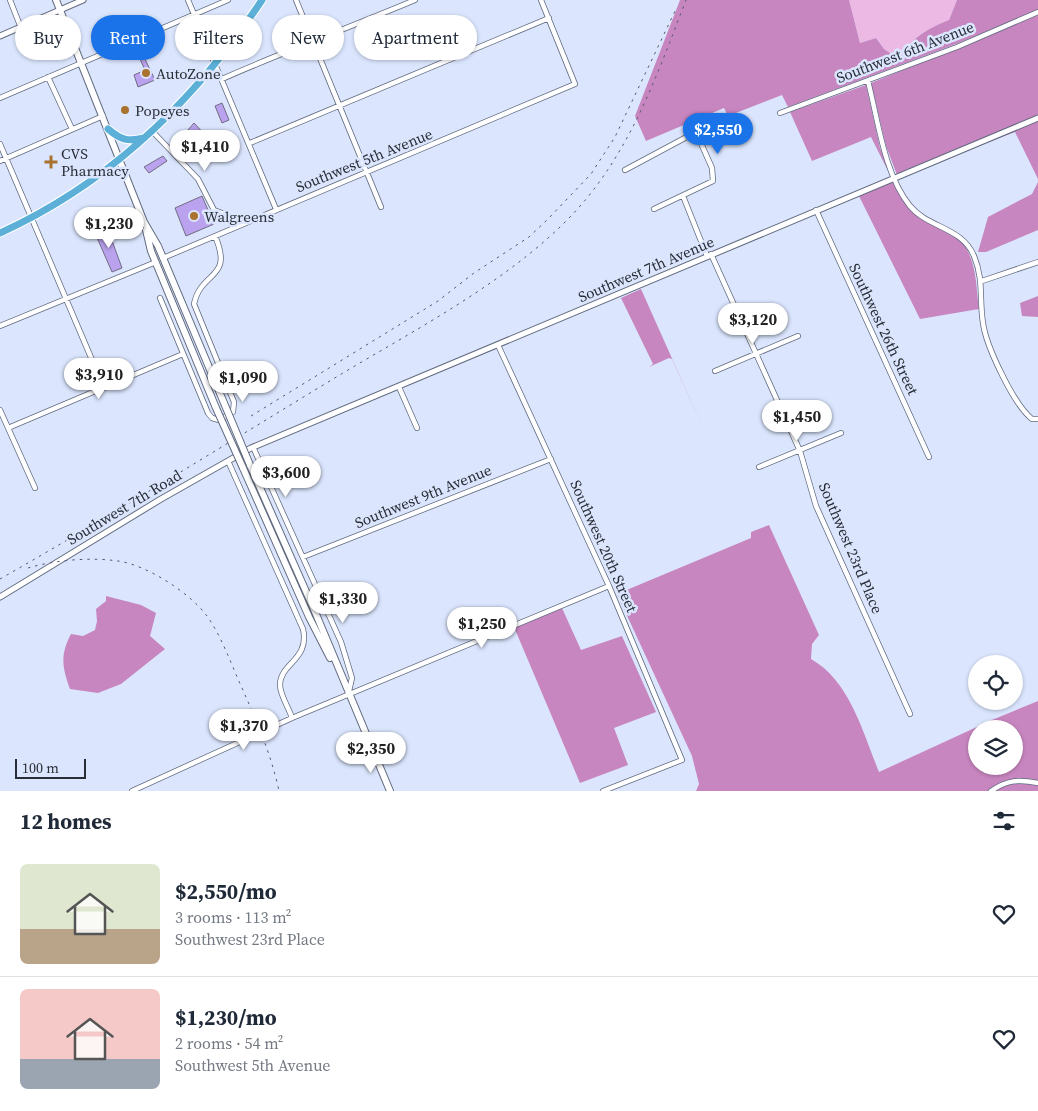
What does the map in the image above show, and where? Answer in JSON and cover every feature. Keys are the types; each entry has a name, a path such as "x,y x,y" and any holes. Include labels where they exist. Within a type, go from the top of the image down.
{"highway":[{"path":"0,233 73,192 120,160 152,132 183,102 216,65 262,0"},
{"path":"108,129 124,140 130,141 145,138"}],"main road":[{"path":"56,0 144,222 156,262 216,408 309,617 348,695"},
{"path":"144,222 164,258 250,465 316,614 348,695 390,791"}],"street":[{"path":"10,0 16,15"},
{"path":"48,15 83,0"},
{"path":"188,0 250,143 276,209"},
{"path":"0,98 228,0"},
{"path":"296,0 302,15"},
{"path":"344,30 415,0"},
{"path":"250,143 549,18 541,0"},
{"name":"Southwest 6th Avenue","path":"780,113 868,81 1038,12"},
{"name":"Southwest 5th Avenue","path":"164,258 575,84 549,18"},
{"path":"0,36 15,30"},
{"path":"222,79 272,56"},
{"path":"321,60 381,207"},
{"path":"48,77 72,130"},
{"path":"868,81 883,147 895,178 910,205 922,217 959,236 968,244 982,282 982,321 985,336 1017,404 1032,419 1038,419"},
{"path":"0,161 103,116"},
{"name":"Southwest 7th Avenue","path":"264,443 1038,118"},
{"path":"152,132 198,179 214,210 227,215 233,228"},
{"path":"625,170 696,132 712,168 714,181 654,209"},
{"path":"0,144 104,388"},
{"name":"Southwest 23rd Place","path":"683,196 800,451 816,506 910,714"},
{"name":"Southwest 26th Street","path":"816,210 929,457"},
{"path":"160,298 212,418 219,420 233,412 234,402 194,304 196,294 217,272 221,263 222,254 215,236"},
{"path":"0,326 156,262"},
{"path":"982,282 1038,262"},
{"path":"715,371 798,336"},
{"name":"Southwest 20th Street","path":"498,345 609,586 682,760 604,791"},
{"path":"8,428 183,354"},
{"path":"399,387 417,428"},
{"path":"0,410 35,488"},
{"path":"759,467 842,433"},
{"name":"Southwest 7th Road","path":"0,597 228,460 264,443"},
{"path":"253,447 348,662 352,678 348,695"},
{"name":"Southwest 9th Avenue","path":"303,557 551,459"},
{"path":"228,460 303,629 305,639 303,649 283,675 280,684 292,718"},
{"path":"132,791 292,718 609,586"},
{"path":"991,791 1003,782 1016,780 1038,783"}],"shaded area":[{"path":"680,0 849,0 860,43 876,38 884,49 899,59 918,37 930,28 949,20 957,0 1038,0 1038,10 956,44 788,107 782,95 728,116 724,108 646,141 635,116"},
{"path":"849,0 957,0 949,20 930,28 918,37 899,59 884,49 876,38 860,43"},
{"path":"1038,15 1038,115 897,175 886,146 871,83"},
{"path":"866,85 880,148 891,177 871,137 812,161 790,112"},
{"path":"1038,120 1038,179 1015,132 960,153"},
{"path":"894,181 905,202 916,216 955,236 964,245 974,268 979,309 920,319 859,196"},
{"path":"1038,182 1038,230 986,252 978,252 988,217 1032,194"},
{"path":"641,289 708,439 672,359 669,358 649,367 653,364 621,298"},
{"path":"1038,296 1038,317 1022,316 1020,303"},
{"path":"769,525 819,635 812,644 811,659 836,680 845,694 861,725 879,772 968,731 968,775 1023,775 1023,720 992,720 1016,710 1023,710 1023,707 1038,701 1038,791 696,791 699,784 692,756 617,594 751,538 751,532"},
{"path":"106,596 141,605 156,613 150,636 165,649 121,684 98,693 70,689 63,661 67,641 71,634 83,636 95,630 97,621 96,609 106,601"},
{"path":"562,608 581,650 622,636 656,712 614,728 628,765 580,783 514,627"}],"building":[{"name":"AutoZone","path":"140,60 145,60 155,80 138,87 134,75 145,70"},
{"path":"222,103 229,120 222,123 215,106"},
{"path":"194,123 207,137 201,143 188,130"},
{"path":"163,156 167,161 149,173 144,167"},
{"name":"Walgreens","path":"202,196 214,224 186,236 175,208"},
{"path":"107,227 122,268 112,272 95,233"}],"railway":[{"path":"0,579 437,317 503,274 534,250 562,225 587,198 619,152 644,103 686,0"},
{"path":"251,416 438,301 474,273 529,237 548,219 591,174 615,137 676,9"},
{"path":"28,568 73,560 96,559 118,561 142,568 154,574 190,598 207,616 222,642 263,738 279,791"}],"place":[{"name":"AutoZone","path":"146,73"},
{"name":"Popeyes","path":"125,110"},
{"name":"CVS Pharmacy","path":"51,162"},
{"name":"Walgreens","path":"194,216"}]}
